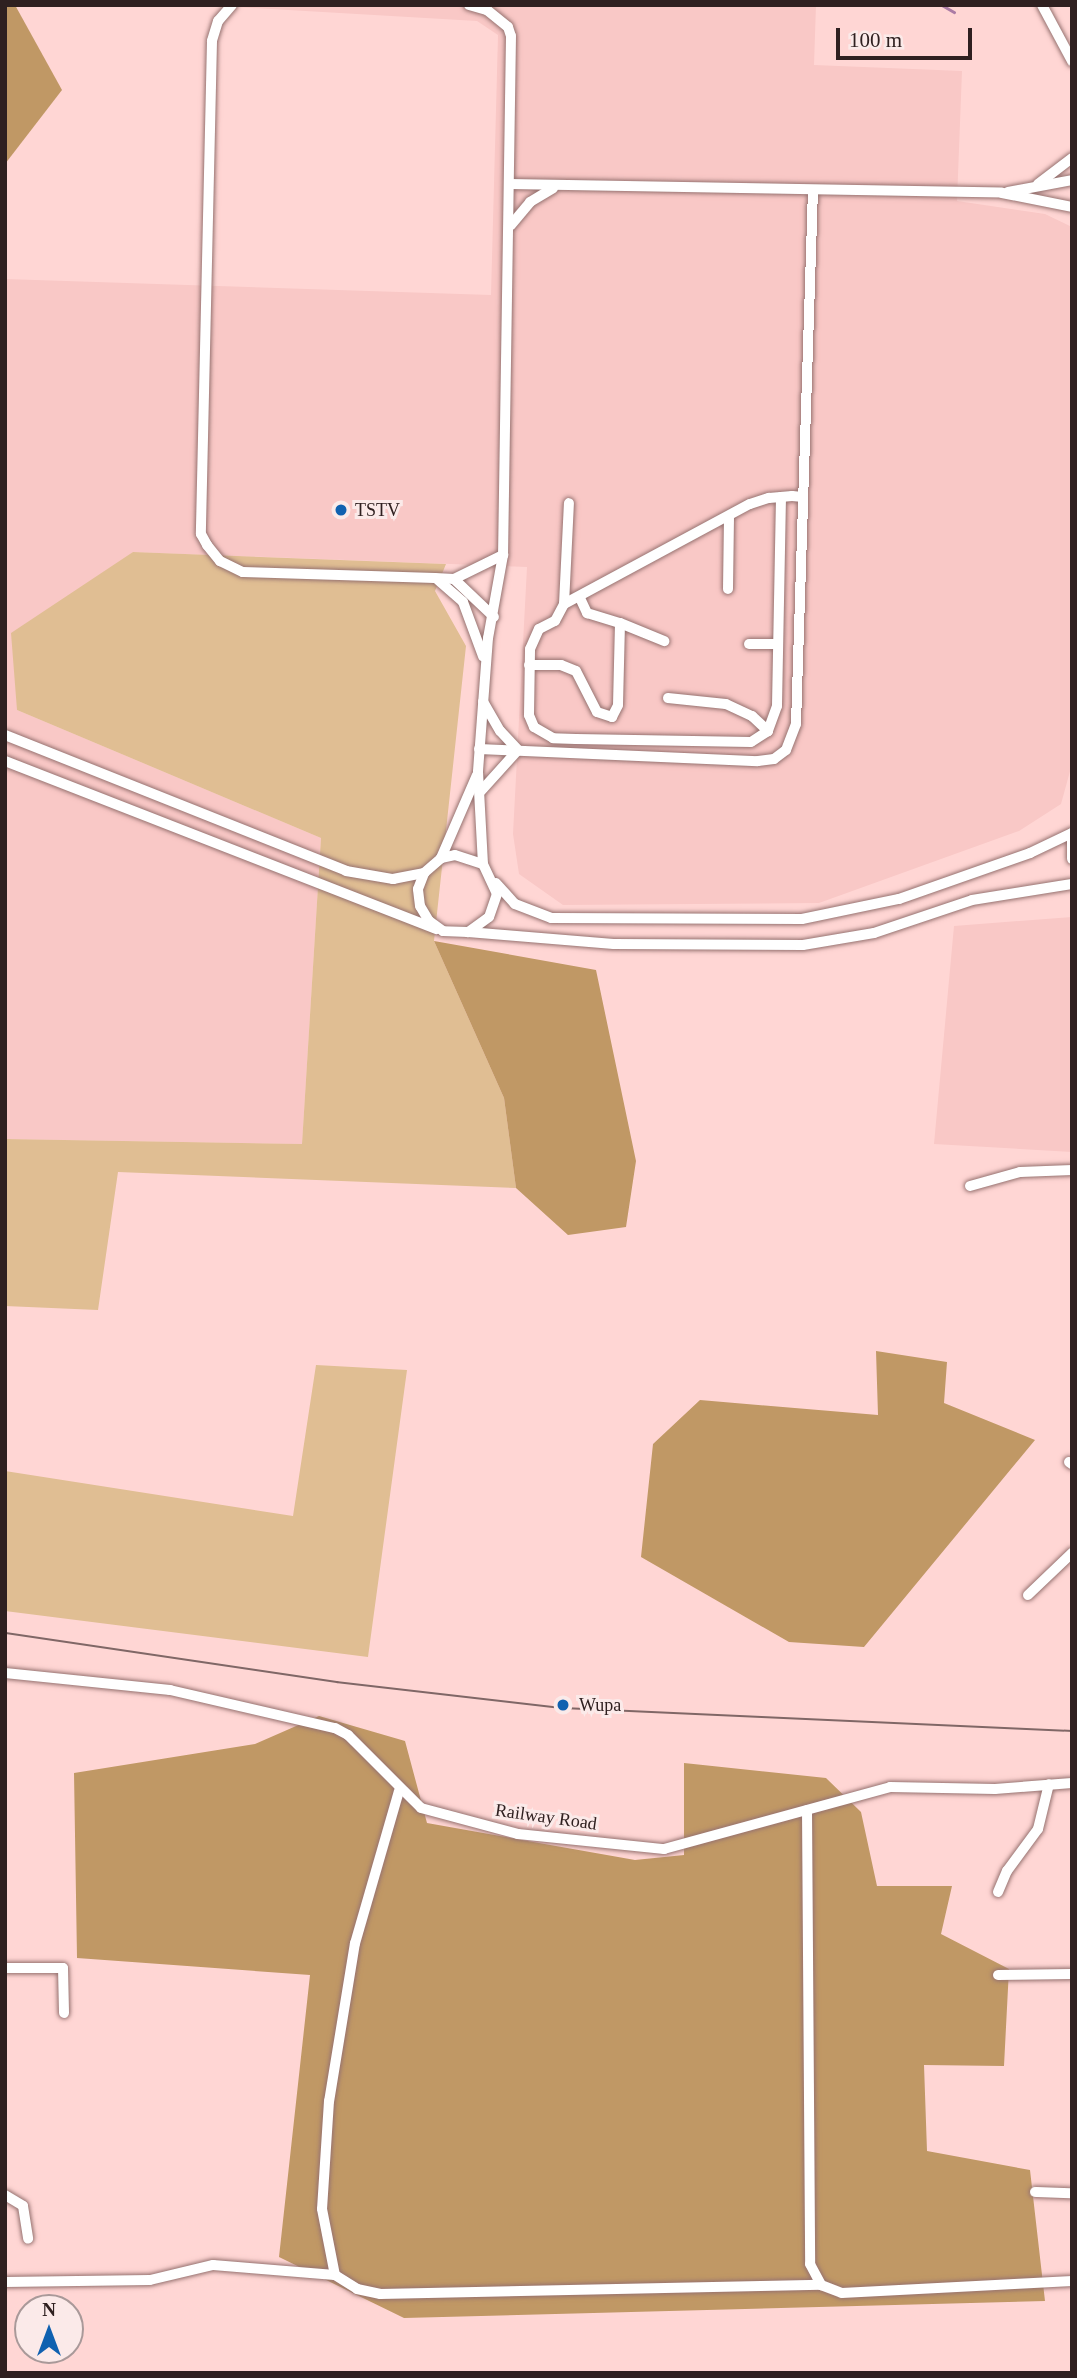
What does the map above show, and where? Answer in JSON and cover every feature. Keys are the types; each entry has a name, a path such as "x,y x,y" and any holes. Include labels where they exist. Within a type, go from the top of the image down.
{"street":[{"path":"232,5 218,21 212,41 201,534 212,555 243,572 454,579 503,555"},
{"path":"469,5 487,9 508,27 511,36 512,225 503,555 485,664 478,772 483,864 495,881 515,904 551,918 802,919 899,899 1030,853 1072,832 1072,859"},
{"path":"1042,5 1072,61"},
{"path":"1032,187 1072,158"},
{"path":"1002,193 1072,180"},
{"path":"510,184 555,187 1002,193 1072,207"},
{"path":"512,225 530,202 555,187"},
{"path":"479,749 758,761 774,759 786,750 796,724 813,190"},
{"path":"564,604 580,598 750,504 781,497 803,497"},
{"path":"569,503 564,604 555,621 539,629 530,649 529,715 534,727 553,738 751,742 768,731 777,706 781,497"},
{"path":"728,589 729,516"},
{"path":"435,578 455,593 470,614 485,664"},
{"path":"454,579 494,617"},
{"path":"580,598 587,613 664,641"},
{"path":"529,665 561,665 576,671 597,712 612,717 618,705 620,623"},
{"path":"749,643 778,644"},
{"path":"668,698 726,704 768,731"},
{"path":"483,701 500,730 518,750"},
{"path":"5,735 346,871 394,878 424,873"},
{"path":"481,791 518,750"},
{"path":"5,761 376,909 443,930 614,944 803,945 874,933 972,900 1072,884"},
{"path":"443,930 429,921 420,906 418,889 424,873 441,858 478,772"},
{"path":"441,858 456,855 483,864"},
{"path":"468,932 480,926 495,906 495,881"},
{"path":"970,1186 1020,1172 1072,1170"},
{"path":"1028,1595 1072,1553"},
{"name":"Railway Road","path":"5,1673 170,1690 335,1728 348,1735 399,1791 432,1812 518,1834 664,1849 890,1787 995,1789 1072,1783"},
{"path":"998,1892 1007,1871 1038,1829 1049,1784"},
{"path":"335,2275 322,2209 329,2101 355,1943 399,1791"},
{"path":"807,1810 810,2264 821,2285"},
{"path":"5,1968 62,1968 64,2013"},
{"path":"998,1975 1072,1974"},
{"path":"1035,2192 1072,2193"},
{"path":"5,2195 23,2206 28,2239"},
{"path":"5,2282 150,2280 213,2265 335,2275 357,2290 380,2294 821,2285 842,2293 1072,2281"}],"shaded area":[{"path":"5,5 15,5 62,90 5,164"},
{"path":"201,5 816,5 814,65 962,71 957,201 1045,214 1072,227 1072,764 1061,804 1019,831 819,903 563,905 519,874 513,834 527,567 133,552 17,710 321,838 302,1144 5,1139 5,279 491,295 498,35 477,21"},
{"path":"133,552 446,564 435,591 466,646 434,941 504,1098 516,1188 118,1172 98,1310 5,1306 5,1139 302,1144 321,838 17,710 11,633"},
{"path":"1072,917 1072,1152 934,1144 954,926"},
{"path":"434,941 596,970 636,1161 626,1227 568,1235 516,1188 504,1098"},
{"path":"876,1351 947,1362 944,1403 1035,1440 864,1647 789,1642 641,1557 653,1444 700,1400 878,1415"},
{"path":"316,1365 407,1370 368,1657 5,1611 5,1471 293,1516"},
{"path":"319,1716 405,1741 427,1823 635,1860 684,1855 684,1763 826,1778 861,1812 877,1886 952,1886 941,1934 1009,1969 1004,2066 924,2065 927,2151 1030,2170 1045,2301 404,2318 279,2257 310,1975 77,1958 74,1773 255,1744"}],"waterway":[{"path":"942,5 954,12"}],"tram line":[{"path":"5,1633 337,1682 563,1708 1072,1731"}],"place":[{"name":"TSTV","path":"341,510"},
{"name":"Wupa","path":"563,1705"}]}
